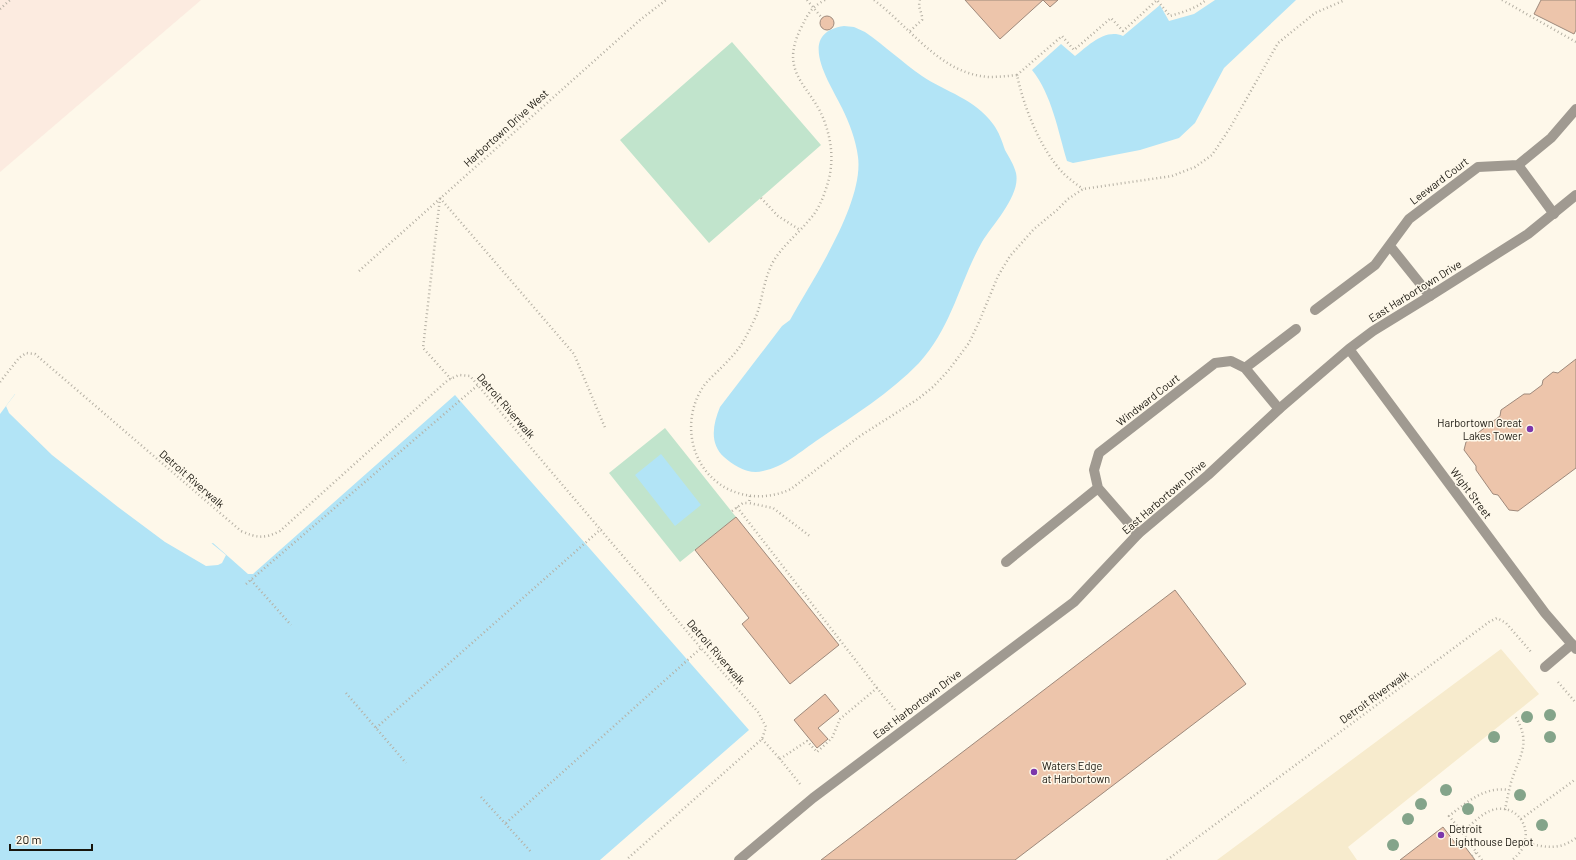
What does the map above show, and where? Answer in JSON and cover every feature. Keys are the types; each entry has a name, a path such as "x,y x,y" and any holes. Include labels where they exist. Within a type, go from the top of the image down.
{"street":[{"path":"1554,214 1518,165 1551,138 1576,110"},
{"name":"Leeward Court","path":"1316,310 1375,265 1409,219 1478,167 1518,165"},
{"name":"East Harbortown Drive","path":"739,860 812,798 1074,602 1138,534 1208,475 1279,409 1349,349 1373,331 1528,234 1576,195"},
{"path":"1390,246 1430,296"},
{"path":"1279,409 1245,368 1296,329"},
{"name":"Wight Street","path":"1349,349 1545,613 1574,647"},
{"name":"Windward Court","path":"1098,488 1094,470 1099,453 1215,363 1231,361 1245,368"},
{"path":"1006,562 1098,488 1138,534"},
{"path":"1545,667 1574,647"}],"path":[{"path":"0,9 10,0"},
{"name":"Harbortown Drive West","path":"359,271 640,20 666,0"},
{"path":"807,0 822,18"},
{"path":"825,0 813,7 795,40 792,50 793,60 800,81 815,102 826,126 832,155 831,167 824,196 810,219 780,252 769,271 757,314 743,342 725,364 703,386 696,398 692,413 690,428 691,441 701,464 722,486 750,496 771,496 791,489 860,436 918,399 933,387 959,358 969,343 980,322 998,276 1010,256 1034,229 1068,200 1083,189 1172,176 1204,162 1212,155 1230,128 1278,43 1314,13 1345,0"},
{"path":"874,0 935,54 967,73 988,77 1017,75 1062,36 1074,50 1111,18 1123,31 1157,0 1170,16 1186,12 1200,5 1206,0"},
{"path":"910,32 922,20 919,7 920,0"},
{"path":"1502,0 1576,42"},
{"path":"1017,75 1025,103 1046,149 1065,175 1083,189"},
{"path":"440,198 423,348 451,379"},
{"path":"440,198 574,354 606,430"},
{"path":"761,198 778,216 800,230"},
{"name":"Detroit Riverwalk","path":"0,382 18,358 26,353 36,354 241,531 254,537 269,537 280,531 451,379 459,375 470,376 701,648 758,712 766,726 762,739"},
{"path":"246,584 478,385"},
{"path":"749,503 750,496"},
{"path":"732,511 743,503 773,508 812,537"},
{"path":"736,507 908,726"},
{"path":"376,728 601,529"},
{"path":"251,580 291,625"},
{"name":"Detroit Riverwalk","path":"1167,860 1489,622 1498,618 1506,622 1576,702"},
{"path":"506,823 701,648"},
{"path":"780,760 807,741 816,752 832,738 840,719 877,688"},
{"path":"346,693 406,763"},
{"path":"1505,810 1509,790 1522,753 1522,733 1515,716"},
{"path":"626,860 762,739 812,798"},
{"path":"1521,819 1576,779"},
{"path":"1482,860 1449,816 1475,797 1495,789 1509,790"},
{"path":"481,797 532,853"},
{"path":"1462,832 1492,810 1505,810 1515,814 1521,819 1526,831 1523,850 1513,860"},
{"path":"1525,843 1557,847 1569,843 1576,838"},
{"path":"1472,856 1477,852"}],"shaded area":[{"path":"0,0 201,0 0,172"},
{"path":"1501,649 1539,694 1348,847 1357,860 1217,860"}],"green space":[{"path":"732,42 821,145 709,243 620,140"},
{"path":"665,428 736,517 680,562 609,473"}],"water":[{"path":"1215,0 1296,0 1224,68 1195,123 1179,138 1140,150 1073,163 1067,161 1045,91 1032,70 1061,44 1075,56 1091,43 1103,36 1116,34 1123,36 1160,5 1169,21 1194,14"},
{"path":"844,26 854,27 865,32 922,76 969,102 986,115 999,133 1005,150 1015,170 1016,182 1014,191 1005,209 982,242 974,257 940,335 919,363 884,394 792,458 771,469 758,472 747,471 724,457 716,446 714,440 714,427 720,407 782,326 790,320 835,240 853,196 858,176 858,157 850,125 824,73 820,60 819,48 821,38 829,31"},
{"path":"15,394 37,420 203,547 213,543 248,574 253,574 455,395 749,730 600,860 0,860 0,414"},
{"path":"661,454 701,505 675,526 635,475"}],"pier":[{"path":"16,393 39,419 203,544 210,542 226,555 222,563 218,565 206,566 165,542 52,455 9,413 6,406"}],"building":[{"path":"965,0 1043,0 1000,39"},
{"path":"1043,0 1058,0 1050,7"},
{"path":"1541,0 1576,0 1576,30 1574,34 1534,14"},
{"path":"824,16 830,16 834,20 834,26 830,30 824,30 820,26 820,20"},
{"name":"Harbortown Great Lakes Tower","path":"1576,359 1576,468 1518,511 1509,510 1498,495 1493,494 1476,470 1476,466 1464,450 1466,442 1500,416 1501,410 1524,394 1530,394 1542,385 1543,380 1553,372 1558,373"},
{"path":"736,517 839,645 790,684 742,624 749,618 695,550"},
{"name":"Waters Edge at Harbortown","path":"1175,590 1246,684 1015,860 821,860"},
{"path":"825,694 839,711 818,728 828,739 817,748 794,720"},
{"name":"Detroit Lighthouse Depot","path":"1443,827 1459,848 1463,844 1475,860 1400,860"}],"place":[{"name":"Harbortown Great Lakes Tower","path":"1530,429"},
{"name":"Waters Edge at Harbortown","path":"1034,772"},
{"name":"Detroit Lighthouse Depot","path":"1441,835"}]}
